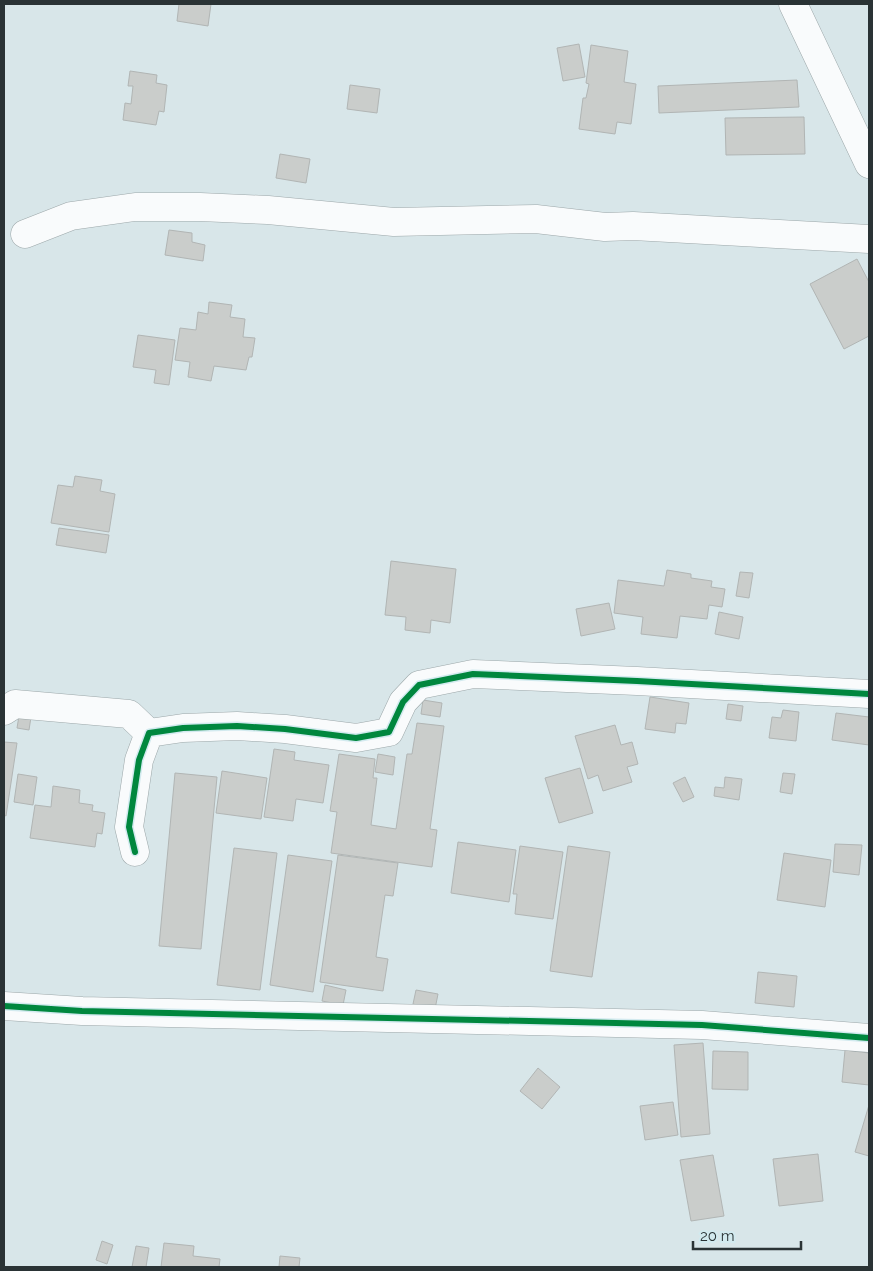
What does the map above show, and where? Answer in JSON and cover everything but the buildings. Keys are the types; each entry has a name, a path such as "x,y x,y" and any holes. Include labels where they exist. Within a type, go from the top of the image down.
{"street":[{"path":"794,4 869,164"},
{"path":"25,234 71,216 135,207 200,207 268,210 394,222 536,219 605,227 633,226 869,239"},
{"path":"149,733 183,728 237,726 356,738 389,732 403,702 419,685 473,674 637,680 869,694"},
{"path":"4,711 16,704 129,714 149,733"},
{"path":"135,852 129,828 139,760 149,733"},
{"path":"4,1006 82,1011 702,1025 869,1038"}],"cycle path":[{"path":"135,852 129,827 139,760 149,733 183,728 237,726 285,729 356,738 389,732 403,702 419,685 473,674 869,694"},
{"path":"4,1006 82,1011 702,1025 869,1038"}]}
